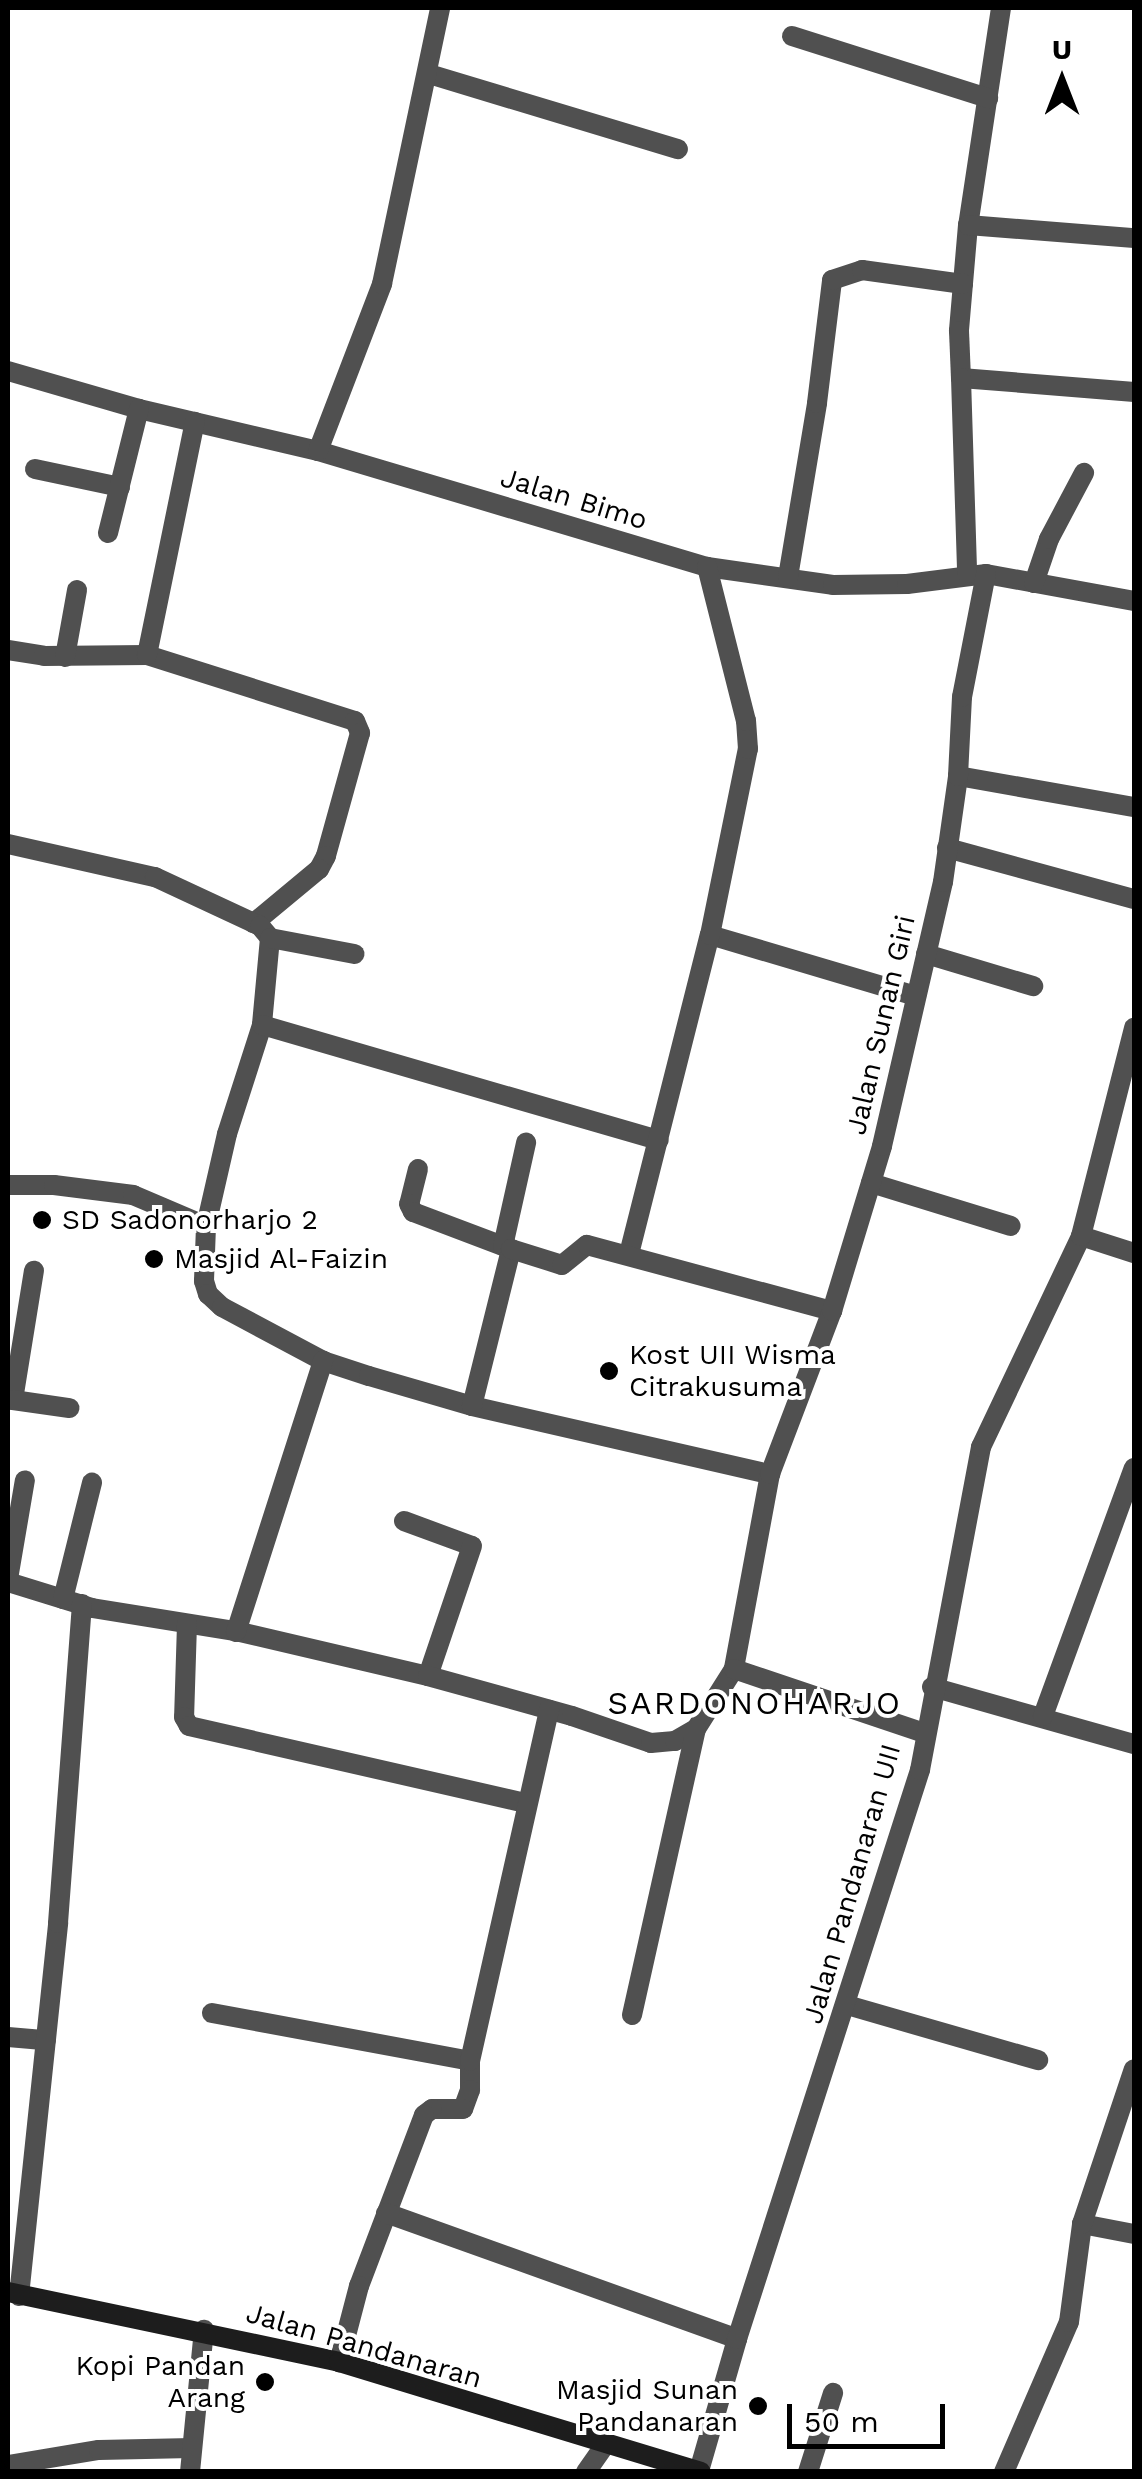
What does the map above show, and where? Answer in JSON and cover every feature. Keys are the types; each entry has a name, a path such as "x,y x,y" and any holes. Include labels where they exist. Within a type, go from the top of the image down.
{"main road":[{"name":"Jalan Pandanaran","path":"13,2294 204,2330 339,2362 700,2471"}],"street":[{"path":"318,451 382,284 440,8"},
{"name":"Jalan Sunan Giri","path":"734,1669 770,1474 832,1311 871,1183 947,848 958,776 962,697 976,574 961,378 963,284 1000,8"},
{"path":"792,36 988,98"},
{"path":"429,74 678,149"},
{"path":"968,225 1134,238"},
{"path":"788,577 818,403 832,280 862,270 963,284"},
{"name":"Jalan Bimo","path":"8,371 139,409 318,451 707,567 834,584 907,584 976,574 1134,601"},
{"path":"961,378 1134,392"},
{"path":"108,532 139,409"},
{"path":"147,655 195,422"},
{"path":"35,469 120,487"},
{"path":"1034,583 1049,539 1084,473"},
{"path":"629,1254 710,935 749,736 707,567"},
{"path":"65,657 77,590"},
{"path":"8,650 65,657 147,655 337,714 359,726 326,856 319,868 254,924"},
{"path":"958,776 1134,807"},
{"path":"8,844 155,877 254,924 270,938 355,954"},
{"path":"947,848 1134,899"},
{"path":"710,935 916,996"},
{"path":"270,938 270,977 262,1025 227,1134 206,1226 204,1281 208,1294 222,1307 323,1361 472,1406 770,1474"},
{"path":"926,954 1033,986"},
{"path":"262,1025 658,1140"},
{"name":"Jalan Pandanaran UII","path":"700,2471 737,2339 920,1770 932,1687 980,1447 1081,1236 1134,1028"},
{"path":"472,1406 526,1144"},
{"path":"418,1169 409,1204 413,1212 554,1266 562,1265 587,1245 832,1311"},
{"path":"871,1183 1011,1226"},
{"path":"8,1185 54,1185 133,1195 206,1226"},
{"path":"1081,1236 1134,1253"},
{"path":"34,1270 10,1400 69,1408"},
{"path":"236,1632 323,1361"},
{"path":"1043,1716 1134,1468"},
{"path":"24,1480 8,1581 72,1601 236,1632 428,1676 651,1743 675,1741 696,1729"},
{"path":"13,2294 46,2040 72,1601 92,1483"},
{"path":"404,1521 472,1546 466,1551 428,1676"},
{"path":"187,1624 184,1717 188,1726 526,1803"},
{"path":"632,2015 696,1729 734,1669 924,1733"},
{"path":"932,1687 1134,1744"},
{"path":"339,2362 359,2286 424,2115 432,2109 463,2109 469,2100 470,2060 549,1710"},
{"path":"847,2006 1038,2060"},
{"path":"212,2013 470,2060"},
{"path":"8,2037 46,2040"},
{"path":"1004,2472 1069,2322 1082,2224 1134,2069"},
{"path":"386,2212 737,2339"},
{"path":"1082,2224 1134,2234"},
{"path":"190,2472 204,2330"},
{"path":"808,2472 833,2393"},
{"path":"586,2472 605,2445"},
{"path":"8,2465 100,2450 192,2448"}],"place":[{"name":"SD Sadonorharjo 2","path":"42,1220"},
{"name":"Masjid Al-Faizin","path":"154,1259"},
{"name":"Kost UII Wisma Citrakusuma","path":"609,1371"},
{"name":"Kopi Pandan Arang","path":"265,2382"},
{"name":"Masjid Sunan Pandanaran","path":"758,2406"}],"district":[{"name":"SARDONOHARJO","path":"755,1703"}]}
